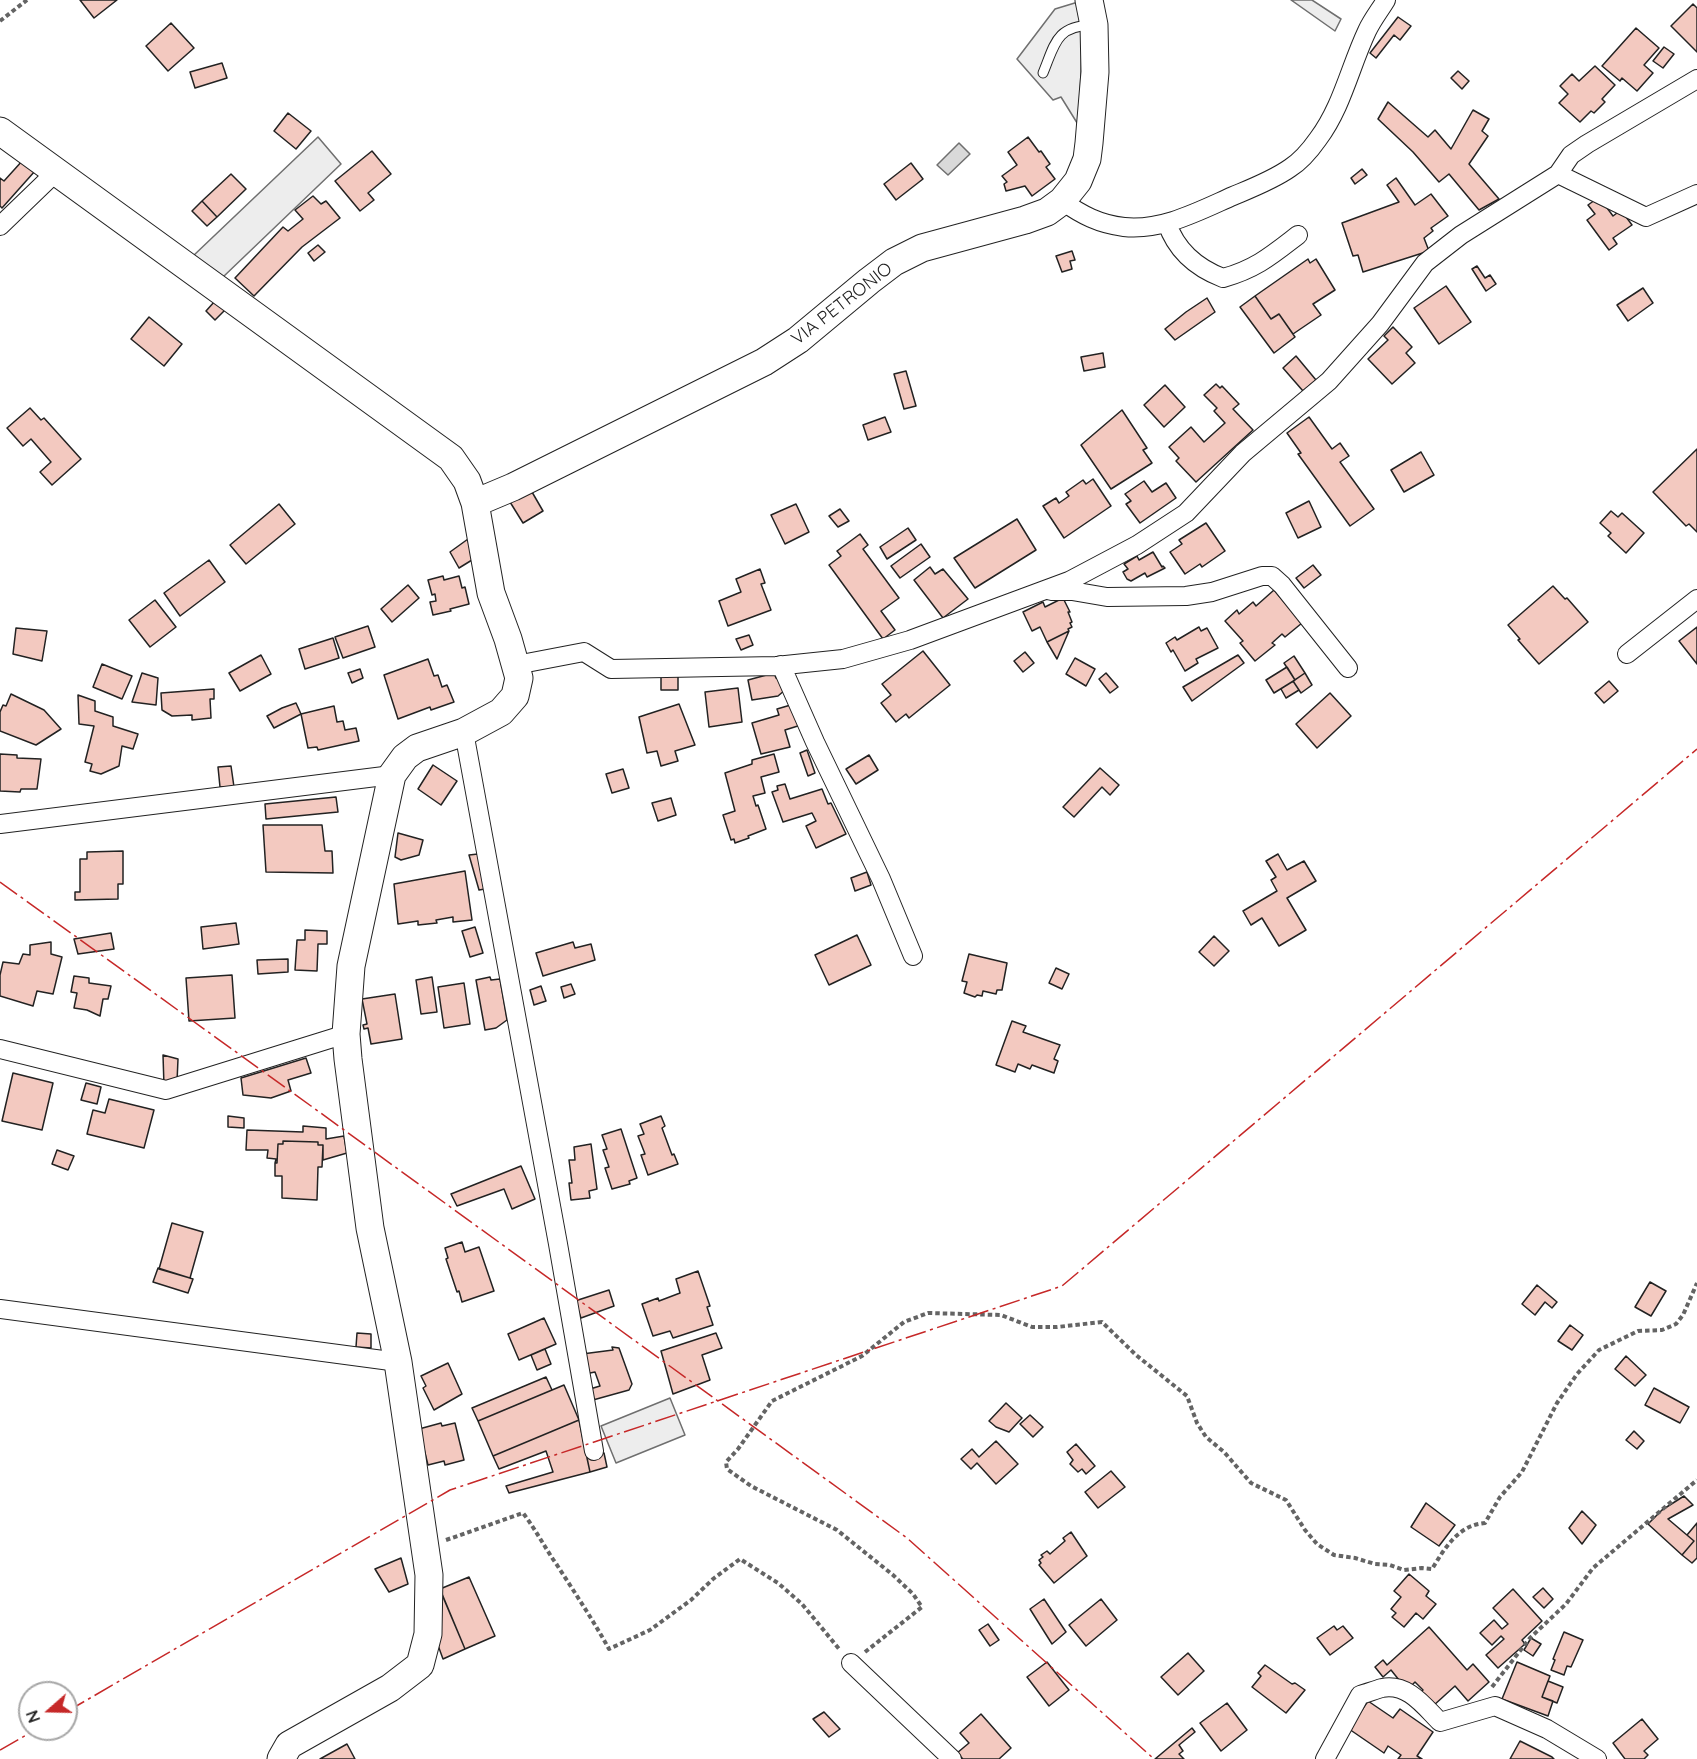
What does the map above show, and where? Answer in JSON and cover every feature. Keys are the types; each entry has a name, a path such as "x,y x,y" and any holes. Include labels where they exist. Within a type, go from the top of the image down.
{"street":[{"path":"1062,201 1086,217 1125,227 1143,227 1167,223 1253,188 1287,170 1296,164 1318,139 1332,117 1368,28 1386,0"},
{"name":"VIA PETRONIO","path":"475,503 513,487 764,362 798,340 894,262 922,248 1025,220 1047,212 1062,201 1078,181 1087,159 1095,72 1092,13"},
{"path":"516,665 585,652 611,669 781,666 843,659 910,639 1069,581 1137,546 1186,513 1243,453 1329,381 1380,324 1425,263 1461,235 1558,174 1571,155 1696,81"},
{"path":"0,132 451,458 467,481 475,503 491,592 519,678 515,696 501,712 464,732 417,748 405,757 392,775 351,966 346,1034 348,1059 370,1228 398,1362 429,1575 428,1634 420,1665 390,1688 289,1745 281,1759"},
{"path":"0,226 56,172"},
{"path":"1558,174 1646,217 1697,194"},
{"path":"1167,223 1183,252 1198,266 1223,278 1263,263 1299,235"},
{"path":"1045,591 1072,591 1107,597 1186,596 1212,592 1262,576 1272,576 1282,585 1348,668"},
{"path":"1627,654 1697,599"},
{"path":"781,666 881,879 913,956"},
{"path":"464,732 594,1451"},
{"path":"0,824 392,775"},
{"path":"0,1049 166,1090 346,1034"},
{"path":"0,1310 398,1362"},
{"path":"851,1663 951,1758"},
{"path":"1325,1759 1360,1695 1383,1688 1397,1687 1414,1695 1440,1722 1496,1706 1546,1728 1597,1759"}],"lane":[{"path":"1043,73 1057,38 1092,13"}],"path":[{"path":"0,21 27,0"},
{"path":"425,1547 523,1514 536,1529 609,1649 650,1630 691,1600 713,1579 740,1559 778,1583 802,1604 851,1663 922,1607 913,1594 893,1575 837,1530 751,1486 727,1469 726,1462 772,1401 862,1356 904,1322 928,1313 1001,1315 1032,1327 1057,1327 1101,1322 1136,1356 1187,1396 1197,1423 1206,1437 1224,1452 1251,1483 1286,1500 1317,1544 1334,1555 1375,1564 1390,1565 1404,1570 1432,1569 1456,1535 1474,1524 1485,1523 1500,1497 1522,1472 1557,1404 1577,1374 1599,1350 1638,1331 1662,1330 1676,1324 1683,1315 1697,1283"},
{"path":"1473,1712 1530,1638 1566,1604 1593,1568 1697,1480"}],"shaded area":[{"path":"1291,0 1312,0 1341,19 1335,31"},
{"path":"1078,2 1082,43 1079,126 1061,97 1053,100 1017,59 1055,9"},
{"path":"318,137 341,164 223,277 193,256"},
{"path":"959,143 970,154 948,175 937,165"},
{"path":"670,1398 685,1435 616,1463 601,1426"}],"building":[{"path":"80,0 117,0 94,18"},
{"path":"1693,4 1697,8 1697,52 1671,26"},
{"path":"1398,17 1411,26 1400,40 1394,35 1376,58 1370,53"},
{"path":"171,23 194,48 168,71 146,46"},
{"path":"1636,28 1659,48 1644,65 1653,73 1637,91 1622,78 1620,81 1602,66"},
{"path":"1664,47 1674,54 1663,68 1653,61"},
{"path":"222,63 227,78 195,88 190,72"},
{"path":"1595,66 1615,85 1602,99 1605,102 1580,122 1559,103 1568,94 1560,86 1572,74 1579,81"},
{"path":"1458,71 1469,81 1462,89 1451,78"},
{"path":"1388,102 1428,137 1435,130 1451,149 1473,110 1489,119 1482,131 1488,136 1469,164 1499,199 1479,210 1449,174 1439,182 1413,152 1378,119"},
{"path":"288,113 311,131 296,149 274,131"},
{"path":"1028,137 1050,164 1046,167 1055,179 1032,196 1025,186 1006,191 1004,184 1007,182 1002,176 1017,165 1008,152"},
{"path":"372,151 391,174 368,193 374,200 360,211 335,181"},
{"path":"23,160 35,171 2,208 0,206 0,178 4,181"},
{"path":"911,163 923,179 896,200 884,184"},
{"path":"1362,169 1367,175 1355,184 1351,178"},
{"path":"231,174 246,189 217,217 202,201"},
{"path":"1396,178 1415,205 1431,194 1448,216 1431,228 1433,231 1424,238 1429,251 1363,272 1358,255 1353,256 1342,223 1399,202 1387,185"},
{"path":"313,196 321,204 326,201 340,218 302,247 254,296 235,278 283,227 288,231 303,219 295,210"},
{"path":"1599,197 1613,216 1621,210 1632,225 1613,238 1617,244 1609,250 1587,220 1595,214 1588,205"},
{"path":"202,201 217,217 207,226 192,211"},
{"path":"318,245 325,252 314,261 308,253"},
{"path":"1072,251 1075,260 1070,261 1072,269 1062,272 1056,256"},
{"path":"1308,259 1310,263 1316,259 1335,290 1313,304 1321,315 1293,334 1279,314 1271,319 1255,296"},
{"path":"1477,266 1485,278 1490,275 1496,284 1486,291 1472,269"},
{"path":"1446,286 1471,322 1439,344 1414,308"},
{"path":"1643,288 1653,303 1628,321 1617,305"},
{"path":"1255,296 1271,319 1279,314 1295,337 1274,353 1240,307"},
{"path":"1207,298 1215,312 1175,340 1165,329"},
{"path":"215,301 225,310 215,320 206,311"},
{"path":"149,317 182,344 164,366 131,339"},
{"path":"1393,327 1412,347 1406,353 1415,363 1392,384 1368,359 1388,340 1384,336"},
{"path":"1103,353 1105,367 1084,371 1081,357"},
{"path":"1296,356 1316,380 1303,391 1283,368"},
{"path":"906,371 916,406 904,409 894,374"},
{"path":"1216,384 1220,388 1222,386 1239,404 1233,409 1253,430 1196,482 1176,461 1179,458 1169,447 1191,427 1204,442 1225,423 1214,411 1217,408 1204,395"},
{"path":"1165,385 1185,407 1164,427 1144,405"},
{"path":"30,408 41,420 44,418 81,459 52,485 40,472 51,462 31,439 23,446 7,428"},
{"path":"1122,410 1147,448 1143,450 1152,463 1111,489 1081,445"},
{"path":"885,417 891,432 868,440 863,425"},
{"path":"1309,417 1332,449 1340,443 1349,456 1340,462 1374,509 1350,526 1298,454 1301,453 1287,433"},
{"path":"1697,449 1697,532 1689,524 1686,526 1653,492"},
{"path":"1421,452 1434,475 1404,492 1391,470"},
{"path":"1093,479 1111,506 1064,538 1043,506 1056,498 1059,503 1069,496 1066,492 1083,480 1086,484"},
{"path":"1144,481 1152,492 1166,483 1176,498 1140,523 1126,504 1131,501 1125,494"},
{"path":"532,492 543,511 523,523 510,502"},
{"path":"1309,501 1321,527 1298,538 1286,513"},
{"path":"279,504 295,524 246,564 230,545"},
{"path":"796,504 809,532 785,544 771,515"},
{"path":"840,509 849,521 838,527 829,516"},
{"path":"1611,511 1618,517 1622,513 1644,533 1626,553 1608,536 1611,533 1600,523"},
{"path":"1017,519 1036,550 975,588 954,558"},
{"path":"1206,523 1225,551 1202,567 1200,564 1185,574 1170,552 1182,544 1179,540"},
{"path":"908,528 916,540 887,559 880,547"},
{"path":"860,534 868,545 863,549 899,598 881,611 895,630 883,639 829,565 841,556 837,551"},
{"path":"468,539 472,560 459,568 450,552"},
{"path":"921,544 930,557 900,578 891,566"},
{"path":"1153,552 1165,568 1147,577 1145,573 1131,581 1127,579 1123,572 1128,569 1124,564 1137,556 1139,560"},
{"path":"209,560 225,582 180,616 164,593"},
{"path":"1313,565 1321,575 1304,588 1296,578"},
{"path":"930,567 935,574 943,569 968,599 943,618 914,580"},
{"path":"760,569 765,583 761,584 771,610 728,626 719,601 741,592 736,579"},
{"path":"443,576 444,580 459,576 462,588 465,587 469,604 433,615 430,602 436,601 435,594 432,595 428,580"},
{"path":"408,585 419,598 392,622 381,609"},
{"path":"1553,586 1588,622 1539,664 1508,625"},
{"path":"1274,590 1302,623 1285,637 1282,634 1272,643 1275,645 1255,661 1240,643 1243,641 1225,621 1237,610 1239,614 1253,602 1256,606"},
{"path":"1063,598 1070,612 1068,612 1072,627 1068,629 1069,631 1047,642 1040,627 1032,631 1023,612 1043,602 1045,607"},
{"path":"155,600 176,627 150,647 129,620"},
{"path":"368,626 375,647 343,658 335,637"},
{"path":"1199,627 1201,631 1207,628 1218,648 1196,659 1198,663 1185,671 1173,650 1171,652 1166,643 1175,637 1177,640"},
{"path":"1697,627 1697,664 1679,641"},
{"path":"16,628 47,631 42,661 13,654"},
{"path":"1069,631 1057,659 1047,642"},
{"path":"749,635 753,645 741,650 736,639"},
{"path":"333,638 339,658 305,669 299,649"},
{"path":"923,651 950,685 909,718 906,714 896,722 881,703 891,695 882,684"},
{"path":"1025,652 1034,663 1023,672 1014,661"},
{"path":"261,655 271,674 240,691 229,673"},
{"path":"1238,655 1244,663 1192,701 1183,687"},
{"path":"1294,656 1305,673 1295,680 1284,663"},
{"path":"1075,658 1095,669 1086,686 1066,674"},
{"path":"428,659 434,676 438,675 442,687 447,685 454,702 431,710 430,707 398,719 384,675"},
{"path":"102,664 132,676 122,699 93,687"},
{"path":"1287,667 1295,680 1274,693 1266,680"},
{"path":"360,669 363,678 352,683 348,673"},
{"path":"142,673 158,678 156,705 132,702"},
{"path":"774,673 776,678 783,681 785,690 778,696 752,700 748,680"},
{"path":"1106,673 1118,687 1110,693 1099,679"},
{"path":"1305,673 1312,685 1301,693 1293,681"},
{"path":"661,675 678,675 678,690 661,690"},
{"path":"1293,681 1299,690 1286,698 1281,689"},
{"path":"1609,681 1618,691 1604,703 1595,693"},
{"path":"738,688 742,722 709,727 705,692"},
{"path":"214,689 214,699 210,699 211,718 192,720 192,715 172,716 162,710 161,693"},
{"path":"1330,693 1351,716 1317,748 1296,724"},
{"path":"11,694 44,710 61,729 36,745 0,731 0,712 3,705 6,706"},
{"path":"78,695 95,701 95,711 113,717 113,726 138,734 133,749 122,746 119,766 101,774 90,771 92,764 85,762 94,726 79,724"},
{"path":"296,703 301,714 274,728 267,716"},
{"path":"679,704 695,745 675,751 678,761 661,766 657,751 647,753 639,717"},
{"path":"794,704 801,725 785,730 790,747 761,754 752,723 779,715 777,709"},
{"path":"334,706 337,722 343,721 345,730 356,728 359,741 318,750 317,747 308,748 301,714"},
{"path":"807,750 815,773 808,776 800,753"},
{"path":"0,754 17,755 17,758 41,759 37,789 21,789 20,792 0,791"},
{"path":"774,754 779,772 761,777 765,793 753,796 766,829 735,843 734,839 731,840 723,815 735,811 725,773 752,764 752,760"},
{"path":"869,755 878,770 856,784 846,769"},
{"path":"433,765 457,781 441,805 418,789"},
{"path":"231,766 234,787 220,787 218,767"},
{"path":"1100,768 1119,785 1110,795 1102,787 1074,817 1063,807"},
{"path":"623,769 629,788 612,793 606,774"},
{"path":"785,784 790,799 822,789 846,834 816,848 806,826 816,821 812,813 783,822 772,792 778,790 777,786"},
{"path":"336,797 338,812 266,819 265,804"},
{"path":"671,798 676,815 658,821 652,803"},
{"path":"263,825 322,825 325,851 332,851 333,873 266,872"},
{"path":"398,833 423,840 419,855 401,860 395,857"},
{"path":"123,851 123,884 118,884 118,899 75,900 75,892 80,892 80,859 87,859 87,852"},
{"path":"478,854 491,888 479,890 469,855"},
{"path":"1278,854 1287,870 1304,861 1316,881 1287,898 1306,930 1279,946 1262,918 1251,925 1243,911 1277,891 1271,880 1276,877 1266,861"},
{"path":"465,871 472,920 453,922 453,917 436,920 437,923 418,925 418,921 398,924 394,884"},
{"path":"867,872 871,885 855,891 851,878"},
{"path":"236,923 239,944 203,949 201,927"},
{"path":"475,927 483,953 470,957 462,931"},
{"path":"305,930 327,931 327,944 318,944 317,971 295,970 297,940 305,940"},
{"path":"111,933 114,949 78,954 74,939"},
{"path":"857,935 871,965 829,985 815,955"},
{"path":"1214,936 1229,951 1214,966 1199,952"},
{"path":"51,942 51,954 62,957 53,994 37,991 33,1006 0,996 0,975 3,962 19,964 23,954 30,955 30,945"},
{"path":"573,942 575,948 591,944 595,960 543,976 536,953"},
{"path":"969,954 1007,963 1002,990 997,990 996,994 983,991 982,996 975,997 964,993 967,982 962,981"},
{"path":"288,959 288,972 258,974 257,960"},
{"path":"1056,968 1069,974 1062,989 1049,983"},
{"path":"232,975 235,1018 189,1021 186,978"},
{"path":"74,976 89,978 89,983 111,986 108,999 103,999 100,1016 87,1010 74,1008 77,993 71,992"},
{"path":"432,977 437,1012 421,1014 416,980"},
{"path":"490,977 491,980 500,979 507,1020 496,1028 485,1030 476,980"},
{"path":"464,983 470,1024 444,1028 438,987"},
{"path":"571,984 575,994 564,998 561,987"},
{"path":"541,986 546,1001 534,1005 530,990"},
{"path":"395,994 402,1039 371,1044 368,1028 364,1029 363,1025 367,1024 362,999"},
{"path":"1012,1021 1026,1026 1023,1032 1060,1045 1054,1059 1058,1061 1054,1073 1032,1065 1030,1069 1018,1064 1015,1072 996,1065"},
{"path":"163,1055 178,1059 177,1082 164,1086"},
{"path":"306,1058 311,1073 288,1080 291,1091 271,1098 243,1095 241,1078"},
{"path":"13,1073 53,1083 42,1130 2,1121"},
{"path":"86,1083 101,1087 97,1104 81,1100"},
{"path":"109,1099 154,1110 144,1148 87,1134 93,1110 105,1113"},
{"path":"228,1116 244,1118 244,1128 228,1127"},
{"path":"661,1116 665,1126 662,1128 672,1155 674,1154 678,1164 648,1175 641,1155 645,1154 638,1136 644,1134 640,1124"},
{"path":"303,1126 326,1128 326,1139 344,1136 347,1153 323,1160 323,1145 318,1145 318,1142 283,1141 283,1144 278,1144 277,1163 275,1163 276,1159 267,1158 268,1150 246,1150 247,1130 303,1132"},
{"path":"621,1129 637,1178 629,1181 630,1184 612,1189 605,1168 609,1167 603,1150 607,1149 602,1135"},
{"path":"283,1141 318,1142 318,1145 323,1145 322,1167 318,1167 317,1200 282,1198 282,1176 275,1176 275,1163 277,1163 278,1144 283,1144"},
{"path":"591,1144 597,1189 589,1191 590,1198 571,1200 569,1183 572,1183 569,1160 575,1160 574,1147"},
{"path":"57,1150 74,1156 68,1170 52,1164"},
{"path":"521,1166 535,1199 512,1209 504,1189 457,1206 451,1194"},
{"path":"172,1223 203,1232 190,1278 159,1269"},
{"path":"462,1242 465,1252 479,1247 494,1291 462,1302 446,1259 448,1258 445,1248"},
{"path":"158,1268 193,1279 188,1293 153,1282"},
{"path":"698,1271 710,1306 707,1307 713,1325 673,1338 670,1331 653,1336 642,1304 658,1298 659,1301 680,1293 676,1279"},
{"path":"1650,1282 1666,1291 1651,1316 1635,1307"},
{"path":"1537,1285 1557,1302 1552,1308 1545,1302 1535,1315 1522,1304"},
{"path":"609,1290 614,1306 581,1318 575,1301"},
{"path":"544,1318 556,1344 519,1360 508,1334"},
{"path":"1570,1325 1583,1335 1572,1350 1558,1341"},
{"path":"357,1333 371,1334 371,1348 356,1347"},
{"path":"716,1333 722,1348 702,1355 710,1380 673,1394 661,1351"},
{"path":"612,1347 619,1348 632,1384 629,1390 593,1400 590,1389 600,1386 595,1372 585,1374 582,1354 613,1350"},
{"path":"545,1349 551,1364 537,1370 531,1355"},
{"path":"1626,1356 1646,1375 1635,1386 1615,1369"},
{"path":"448,1363 462,1394 434,1410 423,1388 426,1386 421,1376"},
{"path":"546,1377 552,1390 478,1421 472,1408"},
{"path":"564,1385 579,1420 493,1456 478,1421"},
{"path":"1654,1388 1689,1407 1680,1423 1645,1405"},
{"path":"1006,1403 1022,1418 1009,1432 996,1427 989,1421"},
{"path":"1030,1415 1043,1427 1033,1437 1020,1424"},
{"path":"579,1420 590,1472 509,1493 506,1486 553,1472 546,1451 499,1469 493,1456"},
{"path":"441,1423 442,1426 455,1423 464,1460 445,1465 444,1461 428,1465 419,1429"},
{"path":"1634,1431 1644,1441 1637,1449 1626,1440"},
{"path":"996,1441 1018,1464 996,1484 977,1463 971,1469 961,1459 972,1449 979,1457"},
{"path":"1076,1444 1095,1466 1086,1474 1082,1469 1078,1472 1070,1464 1073,1460 1067,1452"},
{"path":"604,1453 607,1467 590,1472 587,1458"},
{"path":"1111,1471 1125,1487 1098,1508 1085,1492"},
{"path":"1684,1496 1693,1505 1668,1519 1694,1541 1682,1555 1648,1524 1662,1510"},
{"path":"1426,1503 1455,1525 1439,1546 1411,1527"},
{"path":"1582,1511 1596,1525 1582,1544 1569,1528"},
{"path":"1697,1523 1697,1558 1692,1563 1682,1555 1694,1541 1687,1535"},
{"path":"1071,1532 1087,1556 1054,1583 1039,1565 1041,1563 1039,1560 1043,1557 1041,1555 1047,1551 1050,1554 1065,1541 1063,1538"},
{"path":"401,1558 408,1584 389,1592 375,1569"},
{"path":"1409,1574 1429,1591 1426,1596 1436,1604 1423,1619 1416,1613 1404,1627 1392,1617 1396,1613 1391,1609 1401,1597 1394,1591"},
{"path":"469,1577 495,1636 465,1649 440,1589"},
{"path":"1543,1588 1553,1599 1544,1608 1533,1597"},
{"path":"1513,1589 1542,1621 1522,1640 1525,1644 1498,1668 1486,1655 1504,1639 1501,1636 1492,1645 1480,1633 1494,1620 1502,1629 1508,1624 1493,1608"},
{"path":"443,1597 465,1649 443,1659 435,1637"},
{"path":"1044,1599 1066,1632 1052,1644 1030,1609"},
{"path":"1101,1599 1117,1620 1086,1646 1069,1625"},
{"path":"988,1624 999,1640 990,1646 979,1630"},
{"path":"1334,1626 1337,1630 1343,1626 1353,1638 1330,1655 1317,1638"},
{"path":"1429,1627 1467,1670 1473,1664 1489,1682 1468,1701 1455,1686 1433,1706 1420,1693 1423,1690 1415,1682 1407,1690 1391,1670 1383,1677 1375,1667 1383,1660 1387,1665"},
{"path":"1564,1632 1583,1640 1571,1667 1567,1666 1564,1675 1551,1670"},
{"path":"1531,1638 1541,1644 1533,1656 1524,1650"},
{"path":"1188,1653 1204,1671 1178,1695 1161,1677"},
{"path":"1047,1662 1069,1690 1049,1706 1027,1677"},
{"path":"1517,1662 1550,1676 1542,1697 1553,1701 1548,1716 1502,1699"},
{"path":"1265,1665 1292,1684 1295,1683 1305,1690 1286,1713 1252,1687 1261,1676 1258,1673"},
{"path":"1548,1681 1563,1687 1557,1703 1542,1697"},
{"path":"1368,1701 1393,1718 1400,1709 1433,1732 1417,1756 1422,1759 1398,1759 1401,1755 1388,1746 1384,1753 1349,1729"},
{"path":"1227,1703 1247,1730 1221,1751 1200,1723"},
{"path":"824,1712 840,1729 829,1737 813,1719"},
{"path":"981,1714 1011,1748 999,1759 963,1759 957,1753 969,1743 960,1733"},
{"path":"1642,1719 1658,1739 1644,1751 1648,1755 1644,1759 1625,1759 1613,1743"},
{"path":"1192,1728 1195,1732 1179,1745 1183,1751 1179,1754 1184,1759 1155,1759"},
{"path":"1520,1741 1552,1757 1554,1759 1510,1759"},
{"path":"347,1744 355,1759 320,1759"}],"power":[{"path":"78,1705 450,1490 1062,1286 1697,749"},
{"path":"0,882 907,1538 1154,1759"},
{"path":"0,1750 18,1740"}]}
